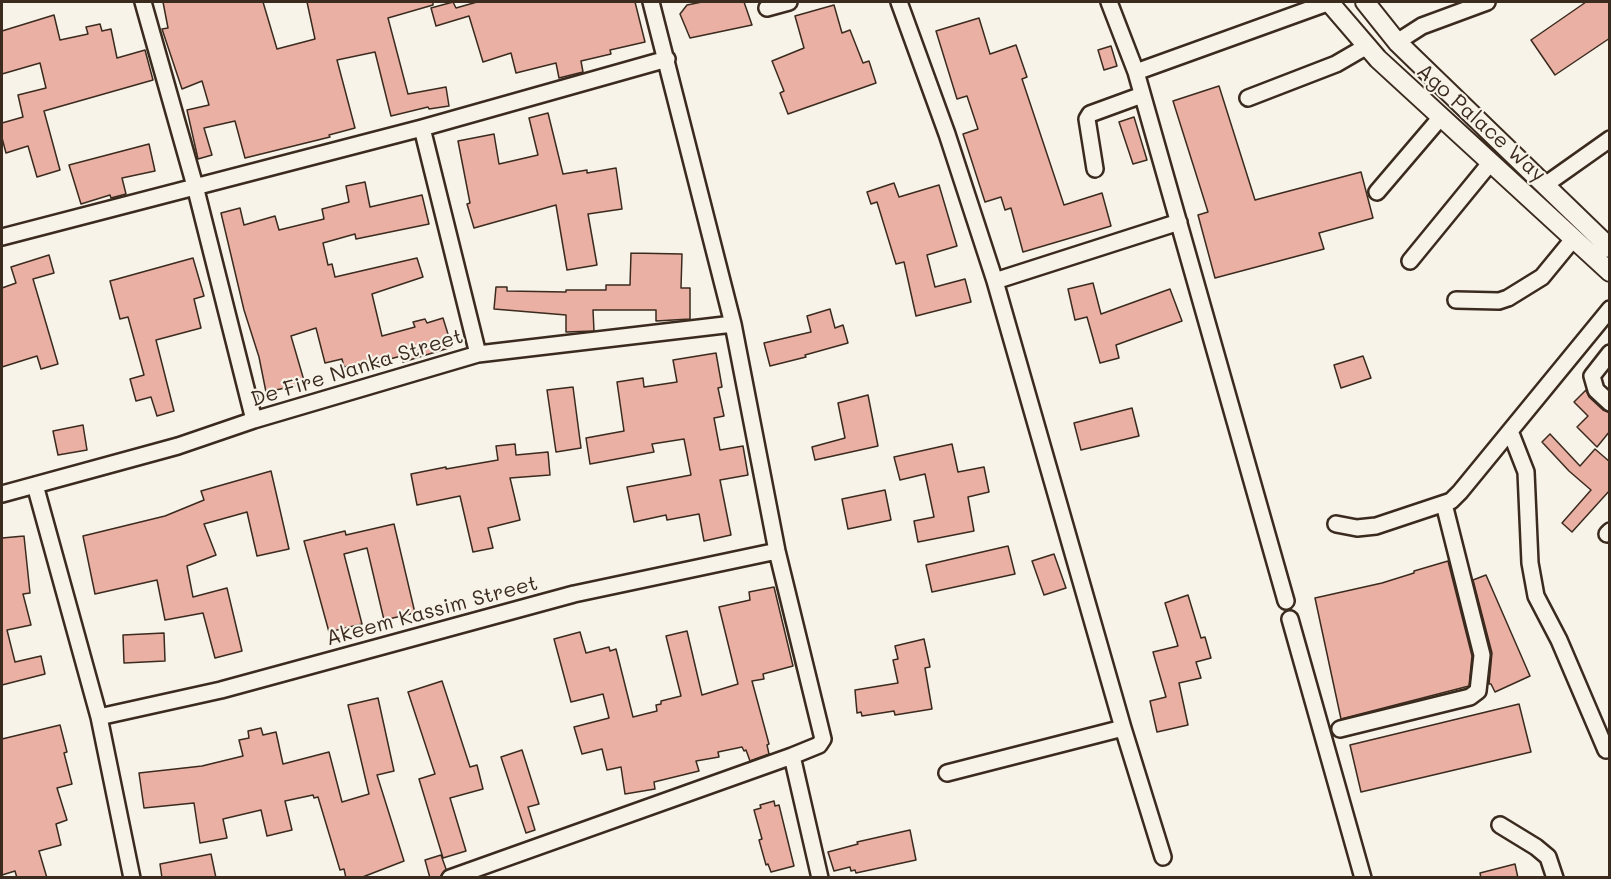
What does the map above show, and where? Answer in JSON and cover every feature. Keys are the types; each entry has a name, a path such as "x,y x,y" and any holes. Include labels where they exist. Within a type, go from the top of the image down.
{"main road":[{"name":"Ago Palace Way","path":"1329,2 1378,59 1610,272"},
{"name":"Ago Palace Way","path":"1365,2 1397,42 1610,248"}],"street":[{"path":"143,2 195,186 254,420"},
{"path":"450,878 792,756 819,745 823,739 777,551 733,324 651,2"},
{"path":"767,8 789,2"},
{"path":"899,2 947,135 994,281 1124,728 1164,857"},
{"path":"1109,2 1136,72 1286,601"},
{"path":"1136,72 1329,2"},
{"path":"1397,42 1422,26 1487,2"},
{"path":"1248,98 1336,64 1367,46"},
{"path":"2,237 422,128 667,59"},
{"path":"1095,169 1087,119 1090,114 1142,95"},
{"path":"1377,192 1441,117"},
{"path":"422,128 478,354"},
{"path":"1545,184 1610,139"},
{"path":"1410,261 1491,162"},
{"path":"994,281 1179,222"},
{"path":"1456,300 1499,301 1508,298 1542,277 1574,238"},
{"path":"1336,524 1357,528 1376,526 1444,504 1460,492 1610,309"},
{"name":"De Fire Nanka Street","path":"2,494 178,447 254,420 478,354 733,324"},
{"path":"1610,354 1592,376 1596,390 1610,404"},
{"path":"1510,431 1526,472 1530,564 1536,596 1559,640 1606,750"},
{"path":"35,485 99,717 132,878"},
{"path":"1340,729 1470,697 1478,691 1482,655 1444,504"},
{"name":"Akeem Kassim Street","path":"99,717 221,690 574,594 777,551"},
{"path":"1290,619 1363,878"},
{"path":"947,773 1124,728"},
{"path":"792,756 819,878"},
{"path":"1500,825 1548,857 1555,878"}],"building":[{"path":"163,2 263,2 277,49 315,39 307,2 433,2 433,5 388,18 408,94 446,87 449,106 429,109 428,107 391,116 375,52 337,60 355,128 329,135 330,137 245,158 235,121 204,128 212,155 198,159 187,110 209,105 202,81 182,89 162,29 168,28"},
{"path":"453,2 456,8 477,2 635,2 645,42 610,50 611,54 581,61 583,72 559,78 556,63 516,73 511,53 483,62 469,16 436,26 431,8"},
{"path":"702,2 744,2 752,25 690,38 680,14 687,5"},
{"path":"1586,2 1610,2 1610,38 1555,75 1531,40"},
{"path":"834,5 842,33 850,30 863,63 869,61 876,83 788,114 780,93 784,91 772,61 804,48 795,16"},
{"path":"54,15 60,40 88,34 86,27 100,24 102,31 111,29 117,58 145,50 153,80 44,111 60,170 37,177 28,146 6,153 2,138 2,123 23,117 18,95 46,88 40,63 2,74 2,31"},
{"path":"979,18 990,54 1016,45 1027,77 1022,79 1064,205 1102,193 1111,226 1023,252 1011,208 1005,210 1001,197 985,202 963,134 978,129 967,96 957,99 936,31"},
{"path":"1111,46 1117,66 1104,70 1098,50"},
{"path":"1219,86 1255,200 1361,172 1373,218 1319,233 1324,249 1215,278 1198,215 1208,212 1173,101"},
{"path":"548,113 563,174 616,168 622,209 588,214 597,265 567,270 556,205 474,228 467,204 470,203 458,141 494,134 499,164 538,155 529,118"},
{"path":"1134,117 1147,160 1133,164 1119,122"},
{"path":"149,144 155,171 122,178 126,194 111,198 110,195 81,204 69,165"},
{"path":"365,182 370,207 422,195 429,224 356,239 355,234 323,243 328,265 332,264 335,277 417,258 423,277 372,294 382,336 415,327 413,322 425,319 427,323 443,318 452,347 403,362 401,356 368,365 367,362 344,367 342,359 325,363 316,328 291,336 305,384 266,392 221,213 240,208 244,225 275,216 279,230 324,219 322,209 349,202 346,186"},
{"path":"894,183 899,197 939,185 957,246 927,255 935,287 965,279 971,302 916,316 904,262 896,264 877,202 871,204 867,192"},
{"path":"631,253 682,254 681,288 690,288 690,319 656,321 656,310 593,310 594,331 566,332 566,315 494,309 496,287 507,287 507,291 566,292 566,290 606,290 606,285 630,285"},
{"path":"49,255 54,273 33,279 58,364 41,369 37,356 2,367 2,288 16,283 11,267"},
{"path":"193,258 204,296 194,299 201,328 156,340 174,411 157,416 151,397 136,401 130,379 144,375 128,317 120,319 110,281"},
{"path":"1093,283 1101,314 1170,289 1182,321 1116,345 1119,358 1100,363 1087,317 1075,320 1068,289"},
{"path":"830,309 835,328 843,325 848,343 770,366 764,343 811,332 807,316"},
{"path":"716,353 722,387 718,388 724,416 714,418 720,450 743,446 748,475 720,480 731,535 704,541 699,514 667,520 666,515 634,522 627,487 691,475 684,439 652,444 654,452 590,464 586,438 624,431 617,382 643,378 644,387 677,382 673,360"},
{"path":"1363,356 1371,378 1341,388 1334,365"},
{"path":"573,387 581,448 556,452 547,390"},
{"path":"1586,390 1589,397 1603,410 1610,413 1610,431 1597,447 1577,427 1588,416 1574,402"},
{"path":"868,395 878,446 815,460 812,447 845,438 838,403"},
{"path":"1132,408 1139,436 1081,450 1074,423"},
{"path":"83,425 87,450 58,455 53,431"},
{"path":"1550,434 1580,466 1595,449 1610,462 1610,490 1572,532 1562,523 1591,490 1569,471 1542,442"},
{"path":"515,444 516,455 548,452 550,475 510,478 520,520 488,528 493,548 473,552 460,496 417,505 411,474 498,460 496,446"},
{"path":"952,444 958,472 984,467 989,492 968,497 974,531 918,542 914,521 934,517 925,474 900,480 894,457"},
{"path":"271,471 289,549 257,556 247,512 204,524 216,555 187,566 193,597 227,588 242,651 215,658 203,613 165,620 157,580 95,594 83,536 165,516 204,500 201,491"},
{"path":"885,490 891,520 848,529 842,499"},
{"path":"394,524 415,613 384,620 367,548 344,554 362,624 329,632 304,541 345,531 346,535"},
{"path":"24,536 30,593 23,594 31,625 7,630 15,662 41,656 45,674 2,685 2,538"},
{"path":"1008,546 1015,574 932,592 926,565"},
{"path":"1054,554 1066,588 1044,595 1032,561"},
{"path":"1448,561 1472,656 1469,686 1341,719 1315,598 1382,583"},
{"path":"1486,575 1530,676 1495,692 1489,684 1492,653 1473,580"},
{"path":"774,587 793,666 763,674 764,679 752,681 769,744 767,745 769,754 750,761 746,750 744,751 742,747 718,752 719,757 696,761 699,771 654,782 655,789 625,794 621,767 607,770 602,749 582,754 574,727 609,718 603,694 571,702 554,639 580,632 586,653 609,647 610,651 616,649 633,717 657,711 656,705 661,704 661,701 681,696 666,636 687,631 702,695 738,684 719,607 750,600 749,592"},
{"path":"1188,595 1201,638 1205,637 1211,658 1196,662 1201,678 1179,683 1188,725 1157,732 1150,701 1166,697 1153,652 1178,646 1165,603"},
{"path":"164,633 165,661 124,663 123,635"},
{"path":"924,639 930,667 925,668 932,709 895,715 894,711 862,716 861,712 857,713 855,690 898,683 893,660 898,659 895,646"},
{"path":"442,681 470,767 477,765 483,789 450,798 466,851 443,858 419,779 435,774 408,692"},
{"path":"378,698 394,771 377,775 404,861 360,878 346,878 344,869 340,870 318,797 314,798 313,795 285,801 292,830 267,836 261,810 223,819 227,838 200,843 194,803 144,808 139,773 202,766 243,756 239,740 249,738 248,731 261,728 263,735 276,732 283,764 329,752 342,802 369,794 348,705"},
{"path":"1519,704 1531,752 1361,792 1350,745"},
{"path":"60,725 72,784 57,788 67,820 56,824 61,845 39,851 47,878 17,878 15,871 2,875 2,739"},
{"path":"522,750 539,804 528,807 535,830 526,833 501,757"},
{"path":"774,801 775,806 779,805 794,866 771,872 768,864 766,865 759,840 762,839 754,810 761,808 760,805"},
{"path":"910,830 916,860 856,873 855,870 851,871 850,867 834,871 828,852 858,844 857,842"},
{"path":"211,854 216,878 162,878 160,864"},
{"path":"441,855 446,869 440,877 430,878 425,860"},
{"path":"1515,864 1518,878 1481,878 1480,873"}]}
